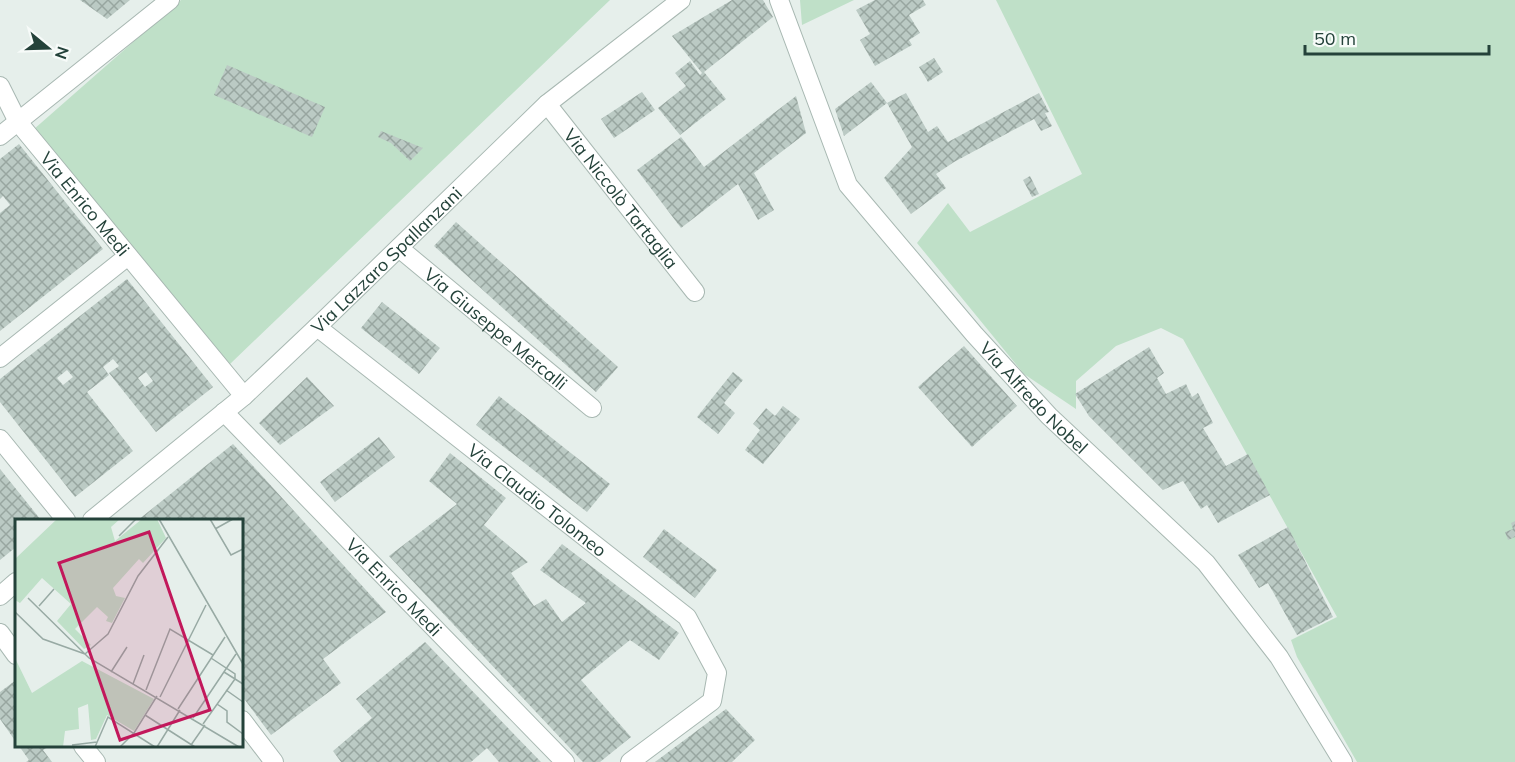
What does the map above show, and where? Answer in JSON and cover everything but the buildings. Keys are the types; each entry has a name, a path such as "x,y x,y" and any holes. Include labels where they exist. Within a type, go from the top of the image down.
{"street":[{"path":"0,136 170,0"},
{"name":"Via Lazzaro Spallanzani","path":"93,519 244,396 547,104 681,0"},
{"name":"Via Alfredo Nobel","path":"779,0 848,185 974,334 1049,416 1206,563 1279,657 1343,762"},
{"name":"Via Enrico Medi","path":"0,86 18,122 244,396"},
{"name":"Via Niccolò Tartaglia","path":"547,104 695,292"},
{"name":"Via Giuseppe Mercalli","path":"399,248 592,408"},
{"path":"0,358 128,256"},
{"name":"Via Claudio Tolomeo","path":"317,327 687,616 717,674 712,701 630,762"},
{"name":"Via Enrico Medi","path":"224,412 565,762"},
{"path":"0,439 65,519"},
{"path":"0,596 15,583"},
{"path":"0,633 15,655"},
{"path":"243,721 274,762"},
{"path":"84,747 96,762"}],"green space":[{"path":"181,0 610,0 230,364 33,130"},
{"path":"800,0 854,0 802,25"},
{"path":"996,0 1515,0 1515,762 1357,762 1297,657 1291,640 1337,617 1183,339 1161,328 1116,346 1076,381 1076,409 1024,374 917,243 948,203 970,232 1082,174"}]}
